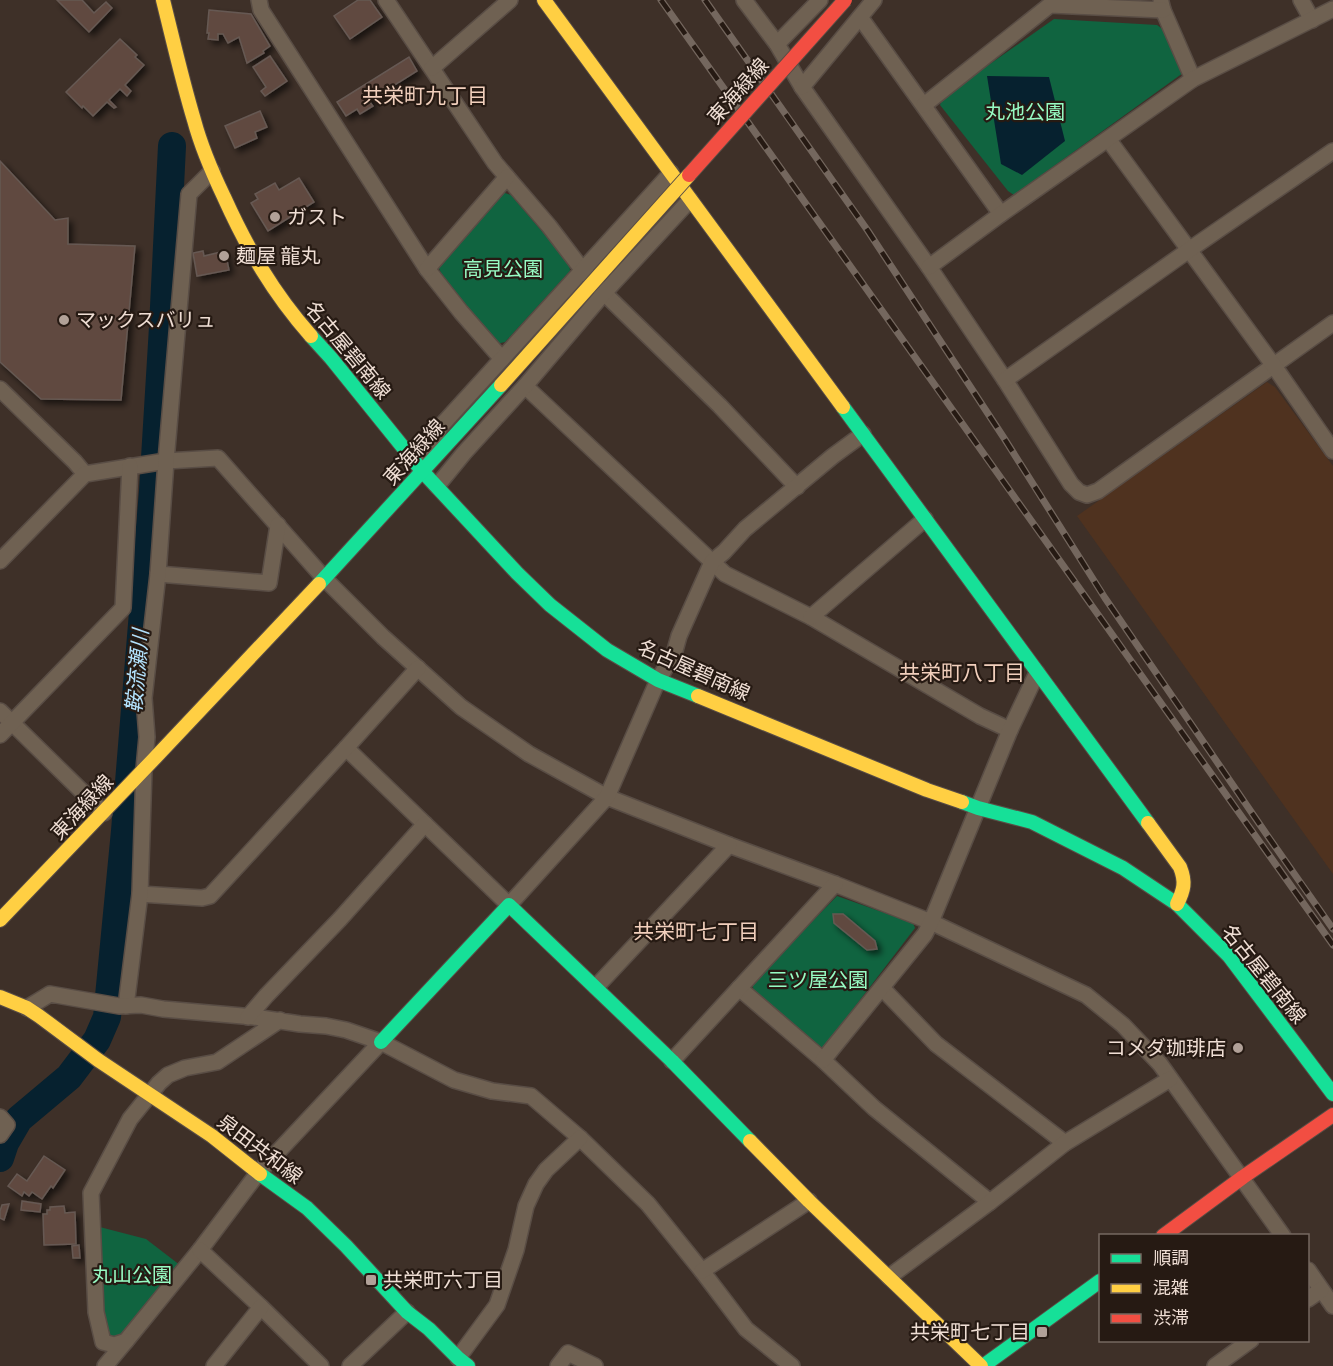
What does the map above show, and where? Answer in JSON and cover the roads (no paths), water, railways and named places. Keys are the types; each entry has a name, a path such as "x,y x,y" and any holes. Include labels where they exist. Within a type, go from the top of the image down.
{"main road":[{"name":"名古屋碧南線","path":"163,0 194,121 212,171 260,269 294,317 331,358 423,472 550,605 607,650 658,680 927,790 978,808 1032,822 1123,868 1177,904 1229,956 1333,1094"},
{"path":"544,0 1180,867 1185,880 1184,890 1177,904"},
{"name":"東海緑線","path":"0,920 423,472 845,0"},
{"path":"381,1042 509,905 672,1061 809,1201 982,1366 1099,1282"},
{"name":"泉田共和線","path":"0,997 27,1008 98,1060 212,1136 307,1208 407,1312 429,1329 463,1362"},
{"path":"1166,1234 1333,1115"}],"street":[{"path":"259,0 261,10 427,269 502,359"},
{"path":"386,0 495,163 583,269 604,293 720,406 797,487"},
{"path":"432,68 510,0"},
{"path":"744,0 777,44 802,87 929,267 1071,484 1079,492 1087,495 1098,491 1333,323"},
{"path":"777,44 820,0"},
{"path":"802,87 874,0"},
{"path":"1301,0 1312,20"},
{"path":"924,105 1048,2 1162,5 1193,79"},
{"path":"929,267 1193,79 1333,9"},
{"path":"860,17 1001,214"},
{"path":"1108,139 1274,366 1333,452"},
{"path":"1005,380 1333,151"},
{"path":"123,1006 140,894 140,773 147,737 144,698 158,574 164,461 189,194 212,171"},
{"path":"423,472 440,427 671,173"},
{"path":"427,269 507,177"},
{"path":"437,486 604,293 690,200"},
{"path":"525,386 725,574 811,617 980,716 1010,730"},
{"path":"2,394 85,474"},
{"path":"346,748 509,905 607,797 658,680 674,654 679,636 712,562 745,529 863,434"},
{"path":"0,561 85,474 164,461 218,458 324,578 383,637 460,707 529,754 607,797 931,922 1086,995 1123,1025 1160,1064 1282,1234"},
{"path":"0,735 123,608 134,465"},
{"path":"811,617 925,519"},
{"path":"158,574 269,583 278,525"},
{"path":"140,894 202,898 210,896 418,668"},
{"path":"824,1060 925,934 1010,730 1037,673"},
{"path":"0,711 107,809"},
{"path":"248,1017 425,824"},
{"path":"596,987 729,845"},
{"path":"672,1061 836,884"},
{"path":"739,988 824,1060 874,1108 990,1202"},
{"path":"882,988 936,1044 1065,1143"},
{"path":"27,1008 50,994 123,1006 141,1005 326,1026 381,1042 454,1080 492,1091 531,1096 580,1138 648,1204 746,1329 792,1366"},
{"path":"126,1341 114,1345 103,1342 96,1312 91,1192 130,1119 168,1075 185,1068 217,1062 280,1020"},
{"path":"105,1366 201,1250 258,1173 381,1042"},
{"path":"889,1277 1065,1143 1170,1079"},
{"path":"0,1117 7,1125 0,1135"},
{"path":"463,1362 497,1305 516,1250 526,1206 536,1184 546,1170 580,1138"},
{"path":"702,1271 809,1201"},
{"path":"201,1250 321,1366"},
{"path":"1309,1272 1333,1306"},
{"path":"1309,1298 1321,1290"},
{"path":"214,1366 261,1307"},
{"path":"350,1366 407,1312"},
{"path":"1215,1366 1250,1342"},
{"path":"558,1366 568,1353 595,1366"}],"water":[{"path":"987,76 1049,77 1065,141 1022,175 1001,164"}],"waterway":[{"name":"鞍流瀬川","path":"0,1158 5,1143 19,1119 69,1077 97,1040 107,1017 153,491 172,146"}],"railway":[{"path":"661,0 1333,945"},
{"path":"705,0 868,231 1004,438 1105,598 1333,929"}],"place":[{"name":"ガスト","path":"275,217"},
{"name":"麺屋 龍丸","path":"224,256"},
{"name":"マックスバリュ","path":"64,320"},
{"name":"コメダ珈琲店","path":"1238,1048"},
{"name":"共栄町六丁目","path":"371,1280"},
{"name":"共栄町七丁目","path":"1042,1332"}],"district":[{"name":"共栄町九丁目","path":"425,95"},
{"name":"共栄町八丁目","path":"962,672"},
{"name":"共栄町七丁目","path":"696,931"}],"park label":[{"name":"丸池公園","path":"1025,112"},
{"name":"高見公園","path":"503,269"},
{"name":"三ツ屋公園","path":"818,980"},
{"name":"丸山公園","path":"132,1275"}]}
